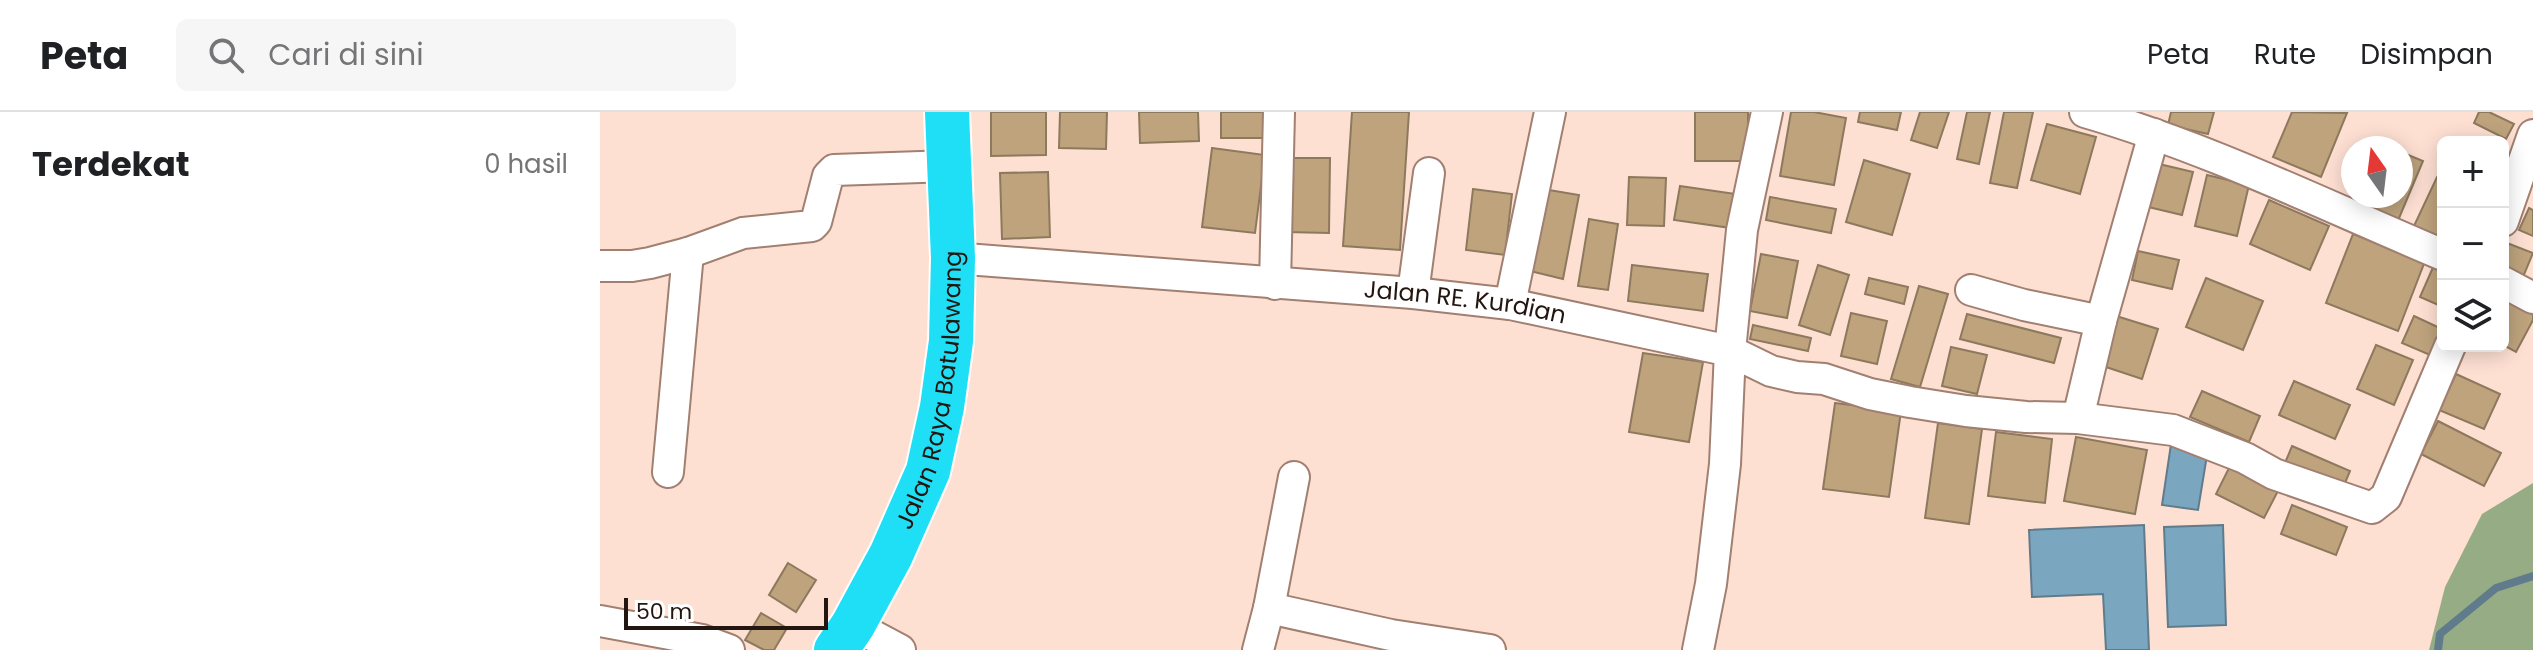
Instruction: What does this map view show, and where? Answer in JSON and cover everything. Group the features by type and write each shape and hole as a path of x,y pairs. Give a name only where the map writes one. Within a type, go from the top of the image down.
{"highway":[{"name":"Jalan Raya Batulawang","path":"844,638 891,555 928,471 942,407 951,341 953,258 947,112"}],"street":[{"path":"1275,284 1279,112"},
{"path":"1510,304 1550,112"},
{"path":"1698,650 1711,584 1725,464 1730,351 1742,230 1767,112"},
{"path":"2085,112 2256,172 2437,252"},
{"path":"2078,418 2101,321 2154,134"},
{"path":"2508,208 2533,135"},
{"path":"600,266 641,265 688,253 743,233 812,226 816,222 828,176 834,170 950,166"},
{"path":"1413,293 1429,173"},
{"path":"668,472 688,253"},
{"name":"Jalan RE. Kurdian","path":"953,258 1413,293 1510,304 1730,351 1771,371 1824,379 1870,394 1910,402 2026,417 2078,418 2173,430 2245,458 2274,474 2372,508 2386,497 2447,352"},
{"path":"2509,285 2533,298"},
{"path":"1971,290 2039,309 2101,321"},
{"path":"1258,650 1294,477"},
{"path":"1269,608 1391,635 1490,650"},
{"path":"600,621 702,640 729,650"},
{"path":"844,638 900,650"}],"green space":[{"path":"2533,483 2533,650 2429,650 2445,587 2482,514"}],"water":[{"path":"2171,444 2208,449 2198,510 2162,505"},
{"path":"2144,525 2149,650 2106,650 2103,594 2032,597 2029,530"},
{"path":"2223,525 2226,625 2168,627 2164,527"}],"building":[{"path":"991,112 1046,112 1046,155 991,156"},
{"path":"1060,112 1107,112 1106,149 1059,148"},
{"path":"1139,112 1198,112 1199,141 1140,143"},
{"path":"1221,112 1273,112 1272,138 1221,138"},
{"path":"1352,112 1409,112 1400,250 1343,246"},
{"path":"1695,112 1748,112 1748,161 1695,161"},
{"path":"1791,112 1814,112 1846,118 1834,185 1780,176"},
{"path":"1860,112 1901,112 1897,130 1858,122"},
{"path":"1920,112 1949,112 1937,148 1911,140"},
{"path":"1967,112 1990,112 1979,164 1957,159"},
{"path":"2004,112 2033,112 2017,188 1990,183"},
{"path":"2171,112 2214,112 2208,134 2168,125"},
{"path":"2292,112 2347,113 2321,177 2273,157"},
{"path":"2479,112 2489,112 2514,124 2508,136 2500,136 2474,123"},
{"path":"2047,124 2096,137 2080,194 2031,180"},
{"path":"1212,148 1265,155 1255,233 1202,227"},
{"path":"2413,157 2423,161 2413,185"},
{"path":"1286,158 1330,158 1329,233 1285,232"},
{"path":"1864,160 1910,174 1892,235 1846,222"},
{"path":"2155,163 2193,172 2182,215 2144,206"},
{"path":"1048,172 1050,237 1002,239 1000,173"},
{"path":"2207,175 2249,185 2237,236 2195,226"},
{"path":"1629,177 1666,178 1664,226 1627,225"},
{"path":"2437,177 2437,239 2413,228"},
{"path":"1680,186 1736,194 1731,228 1674,220"},
{"path":"1473,189 1512,194 1505,255 1466,250"},
{"path":"1543,189 1579,195 1563,279 1530,271"},
{"path":"1770,197 1836,209 1831,233 1766,220"},
{"path":"2269,200 2329,226 2310,270 2250,244"},
{"path":"2359,208 2403,208 2397,223"},
{"path":"2529,208 2533,210 2533,236 2519,230"},
{"path":"1589,219 1618,224 1608,290 1578,286"},
{"path":"2353,234 2425,261 2398,331 2326,303"},
{"path":"2509,244 2533,253 2523,277 2509,271"},
{"path":"2138,251 2179,260 2172,289 2132,280"},
{"path":"1761,254 1798,261 1787,318 1750,311"},
{"path":"1632,265 1708,274 1703,311 1628,301"},
{"path":"1818,265 1849,275 1830,335 1799,325"},
{"path":"2434,265 2437,266 2437,304 2420,297"},
{"path":"1869,278 1908,287 1904,304 1865,294"},
{"path":"2206,278 2263,301 2243,350 2186,327"},
{"path":"1919,286 1948,294 1920,387 1891,379"},
{"path":"2509,301 2533,314 2533,320 2516,352 2509,348"},
{"path":"1851,313 1887,321 1877,364 1841,356"},
{"path":"1967,314 2061,338 2054,363 1960,339"},
{"path":"2113,315 2158,329 2142,379 2097,364"},
{"path":"2414,316 2437,327 2437,340 2430,355 2402,343"},
{"path":"1753,325 1811,338 1808,351 1750,339"},
{"path":"2376,345 2413,360 2394,405 2357,389"},
{"path":"1951,347 1987,355 1977,394 1942,386"},
{"path":"1643,353 1703,362 1689,442 1629,432"},
{"path":"2456,374 2500,394 2484,429 2439,410"},
{"path":"2294,381 2350,405 2335,439 2279,415"},
{"path":"2202,391 2260,416 2249,442 2190,417"},
{"path":"1835,403 1901,411 1889,497 1823,489"},
{"path":"2438,421 2501,453 2484,486 2421,454"},
{"path":"1938,423 1982,429 1969,524 1925,518"},
{"path":"1996,432 2052,439 2045,503 1988,496"},
{"path":"2076,437 2147,450 2135,514 2064,501"},
{"path":"2292,446 2350,471 2343,488 2285,463"},
{"path":"2232,462 2281,485 2264,518 2216,494"},
{"path":"2292,505 2347,527 2336,555 2281,534"},
{"path":"788,563 816,580 796,612 769,595"},
{"path":"761,613 787,628 774,650 764,650 745,640"}],"waterway":[{"path":"2438,650 2440,634 2496,588 2533,576"}]}
